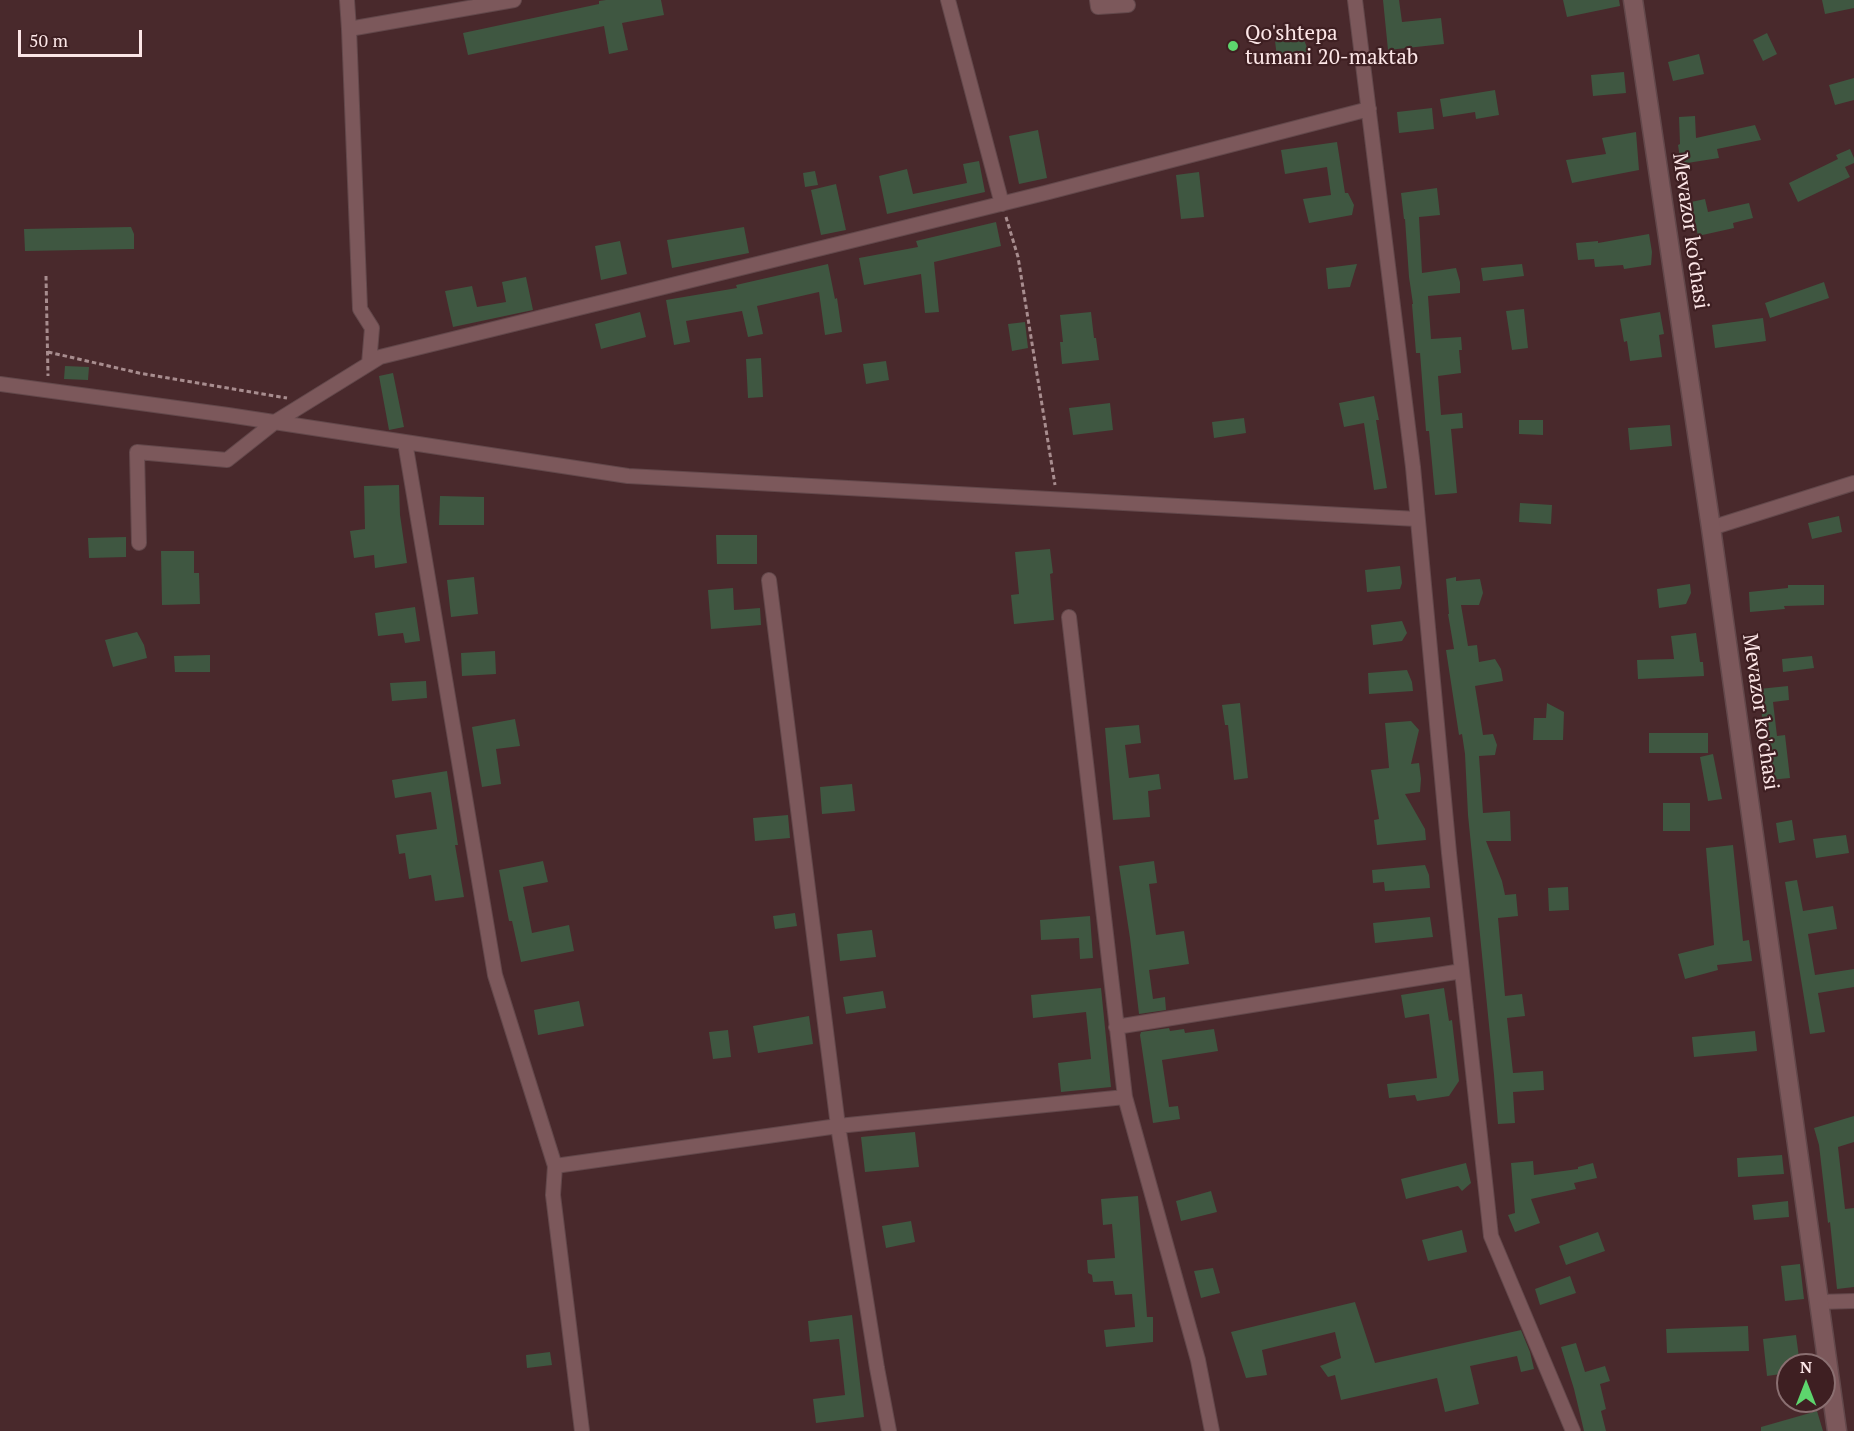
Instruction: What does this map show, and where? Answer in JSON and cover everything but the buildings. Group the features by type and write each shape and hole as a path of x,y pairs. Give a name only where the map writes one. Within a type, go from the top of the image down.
{"street":[{"path":"347,0 360,309 372,328 369,364"},
{"path":"349,29 514,0"},
{"path":"948,0 1002,204"},
{"path":"1097,0 1098,7 1128,5"},
{"path":"1355,0 1413,467 1462,971 1491,1236 1573,1431"},
{"name":"Mevazor ko'chasi","path":"1633,0 1712,528 1837,1431"},
{"path":"139,543 136,452 227,460 275,422 380,357 1002,204 1369,109"},
{"path":"0,384 275,422 628,476 1417,519"},
{"path":"405,442 495,975 555,1166 553,1195 582,1431"},
{"path":"1712,528 1854,483"},
{"path":"769,580 838,1126 889,1431"},
{"path":"1069,617 1125,1098 1198,1360 1212,1431"},
{"path":"1116,1027 1462,971"},
{"path":"555,1166 838,1126 1125,1098"},
{"path":"1819,1302 1854,1301"}],"path":[{"path":"1002,204 1018,257 1057,499"},
{"path":"46,276 48,390"},
{"path":"48,352 139,372 309,402"}],"place":[{"name":"Qo'shtepa tumani 20-maktab","path":"1233,46"}]}
